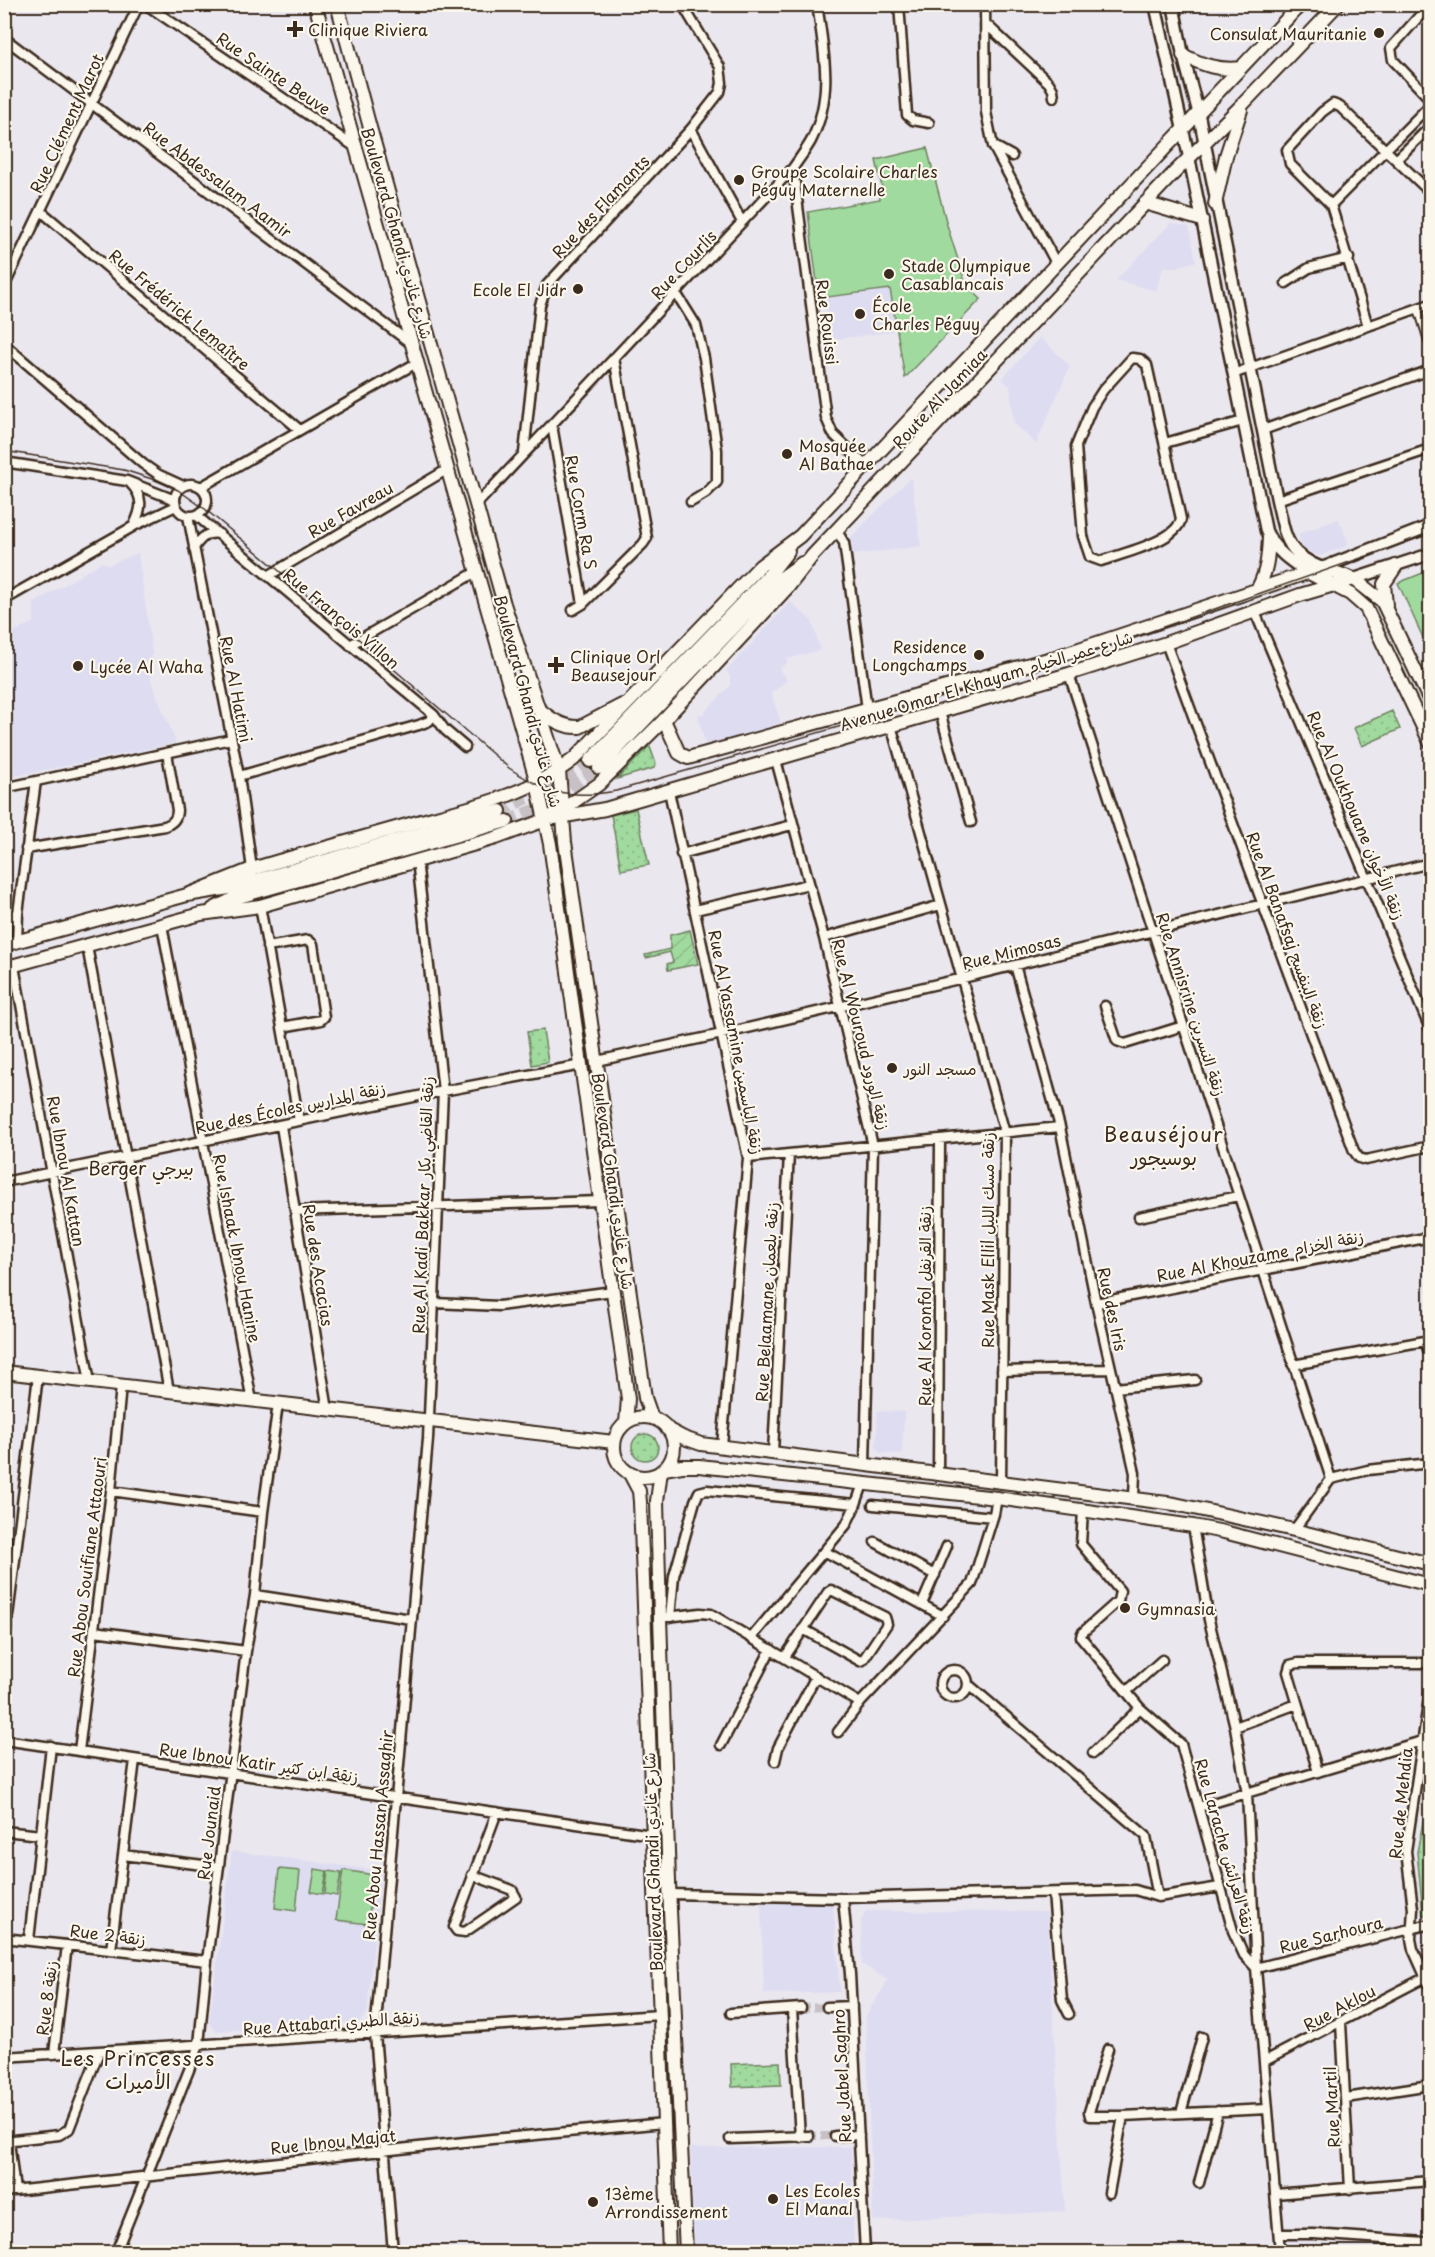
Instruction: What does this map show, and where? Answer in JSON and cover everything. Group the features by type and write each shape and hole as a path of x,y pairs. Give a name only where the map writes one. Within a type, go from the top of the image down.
{"main road":[{"name":"Boulevard Ghandi شارع غاندي","path":"315,4 537,783 545,820 582,1065 628,1399 626,1423"},
{"name":"Boulevard Ghandi شارع غاندي","path":"338,4 366,115 518,651 559,771 563,814 645,1398 652,1418"},
{"name":"Route Al Jamiaa","path":"187,895 252,869 495,801 559,771 594,741 760,566 800,536 1301,4"},
{"name":"Route Al Jamiaa","path":"563,814 598,784 664,720 788,588 813,555 1145,203 1338,4"},
{"path":"1183,55 1213,68 1224,70 1241,68"},
{"path":"1215,204 1228,149 1242,105"},
{"path":"1145,203 1202,220"},
{"path":"800,536 770,574 595,764 780,579 813,555"},
{"path":"1258,588 1268,562 1269,538"},
{"path":"1386,606 1384,584 1396,566"},
{"path":"1322,567 1354,579 1386,606 1431,701"},
{"name":"Avenue Omar El Khayam شارع عمر الخيام","path":"664,720 678,753 688,758 1052,658 1322,567"},
{"path":"1307,572 1361,602 1370,615 1431,742"},
{"name":"Avenue Omar El Khayam شارع عمر الخيام","path":"563,814 605,809 1069,674 1354,579"},
{"path":"538,708 556,722 573,728 580,727 636,697"},
{"path":"9,967 201,914 260,906 496,838 563,814"},
{"path":"11,943 187,895 229,888 503,816 235,898 201,914"},
{"path":"4,1372 614,1442"},
{"path":"1431,1564 1197,1508 1134,1497 938,1474 692,1441 667,1429 652,1418 638,1418 626,1423 614,1442 618,1461 630,1474 644,1477 662,1470 692,1465 997,1498 1224,1532 1431,1585"},
{"path":"662,1470 670,1461 673,1450 673,1441 667,1429"},
{"name":"Boulevard Ghandi شارع غاندي","path":"662,1470 657,1501 665,1617 670,1894 686,2253"},
{"name":"Boulevard Ghandi شارع غاندي","path":"630,1474 636,1482 640,1502 669,2253"}],"street":[{"name":"Rue Clément Marot","path":"4,287 139,4"},
{"name":"Rue Sainte Beuve","path":"145,4 356,147"},
{"name":"Rue des Flamants","path":"524,453 542,296 548,285 691,129 716,99 722,83 716,59 682,4"},
{"name":"Rue Courlis","path":"476,505 793,168 814,134 825,92 826,74 817,4"},
{"path":"899,4 907,115 909,118 929,123"},
{"path":"985,4 986,112 993,146 1056,263"},
{"path":"1155,4 1184,130 1261,512 1269,538 1284,556 1307,572"},
{"path":"1173,4 1204,143 1277,500 1290,546 1301,557 1322,567"},
{"path":"1430,4 1391,48 1393,60 1431,99"},
{"path":"986,24 1048,83 1053,90 1054,97"},
{"name":"Rue Abdessalam Aamir","path":"4,38 413,345"},
{"path":"1368,326 1331,205 1290,165 1287,150 1322,112 1334,104 1340,106 1431,192"},
{"path":"1331,205 1431,105"},
{"path":"1397,159 1431,127"},
{"path":"691,129 742,222"},
{"path":"993,146 1012,156"},
{"name":"Rue Rouissi","path":"793,168 826,418 833,434 865,465"},
{"name":"Rue Frédérick Lemaître","path":"41,211 300,430"},
{"path":"1286,283 1309,268 1348,258"},
{"path":"676,293 689,312 698,332 717,450 717,482 706,494 692,502"},
{"path":"1233,374 1431,304"},
{"path":"1418,309 1431,347"},
{"path":"4,344 143,464 159,475 183,486"},
{"path":"573,610 583,604 647,538 614,358"},
{"path":"1132,358 1140,358 1148,365 1165,443 1180,511 1181,519 1177,531 1163,539 1101,561 1090,557 1083,536 1076,446 1092,407 1103,390 1132,358"},
{"path":"201,487 418,362"},
{"path":"1263,430 1431,370"},
{"path":"1165,443 1243,421"},
{"name":"Rue Corm Ra S","path":"552,425 583,604"},
{"path":"1277,500 1431,449"},
{"path":"4,462 127,481 175,503 180,513 192,516 207,506 206,493 201,487 192,484 183,486 178,490 175,503 4,600"},
{"name":"Rue Favreau","path":"268,576 448,469"},
{"path":"127,481 136,489 142,506 134,526"},
{"name":"Rue François Villon","path":"192,516 219,534 434,715 445,730 465,747"},
{"name":"Rue Al Hatimi","path":"192,516 194,548 239,776 252,869"},
{"name":"Avenue Omar El Khayam شارع عمر الخيام","path":"1322,567 1431,526"},
{"path":"835,532 844,543 867,709"},
{"path":"194,548 206,535 219,534"},
{"name":"Avenue Omar El Khayam شارع عمر الخيام","path":"1354,579 1431,554"},
{"path":"351,645 476,572"},
{"name":"Rue Al Oukhouane زنقة الأخوان","path":"1255,612 1431,1029"},
{"name":"Rue Al Banafsaj زنقة البنفسج","path":"1166,643 1356,1155 1362,1160 1370,1160 1431,1146"},
{"name":"Rue Annisrine زنقة النسرين","path":"1069,674 1330,1479"},
{"path":"940,712 971,822"},
{"path":"239,776 419,725 429,721 434,715"},
{"name":"Rue Mask Ellil زنقة مسك الليل","path":"891,726 1005,1133 1001,1481"},
{"path":"4,788 231,739"},
{"path":"26,849 172,824 177,810 167,753"},
{"name":"Rue Al Wouroud زنقة الورود","path":"776,760 824,938 873,1146 866,1464"},
{"path":"11,943 18,913 36,781"},
{"name":"Rue Al Yassamine زنقة الياسمين","path":"669,791 748,1158 722,1446"},
{"path":"681,854 792,825"},
{"name":"Rue Al Kadi Bakkar زنقة القاضي بكار","path":"417,860 443,1091 429,1421"},
{"name":"Rue Mimosas","path":"597,1061 963,978 1431,863"},
{"path":"695,910 809,884"},
{"path":"824,938 941,905"},
{"path":"260,906 299,1121"},
{"path":"4,917 18,913"},
{"name":"Rue Ishaak Ibnou Hanine","path":"162,925 252,1401"},
{"path":"267,947 308,940 313,944 324,1017 321,1020 282,1026"},
{"path":"87,946 170,1391"},
{"name":"Rue des Iris","path":"1015,965 1060,1127 1110,1369 1135,1473 1134,1497"},
{"name":"Rue Ibnou Al Kattan","path":"9,967 51,1172 90,1382"},
{"path":"1105,1006 1117,1041 1121,1043 1125,1044 1183,1026"},
{"name":"Rue des Écoles زنقة المدارس","path":"4,1182 443,1091 582,1065"},
{"name":"Rue des Acacias","path":"281,1126 328,1410"},
{"path":"748,1158 1060,1127"},
{"name":"Rue Al Koronfol زنقة القرنفل","path":"938,1474 940,1139"},
{"name":"Rue Belaamane زنقة بلعمان","path":"772,1452 789,1154"},
{"path":"1139,1217 1238,1196"},
{"path":"295,1211 600,1201"},
{"name":"Rue Al Khouzame زنقة الخزام","path":"1096,1303 1431,1237"},
{"path":"435,1303 499,1306 613,1291"},
{"path":"1293,1365 1428,1340 1431,1355"},
{"path":"1002,1371 1110,1369"},
{"path":"4,1648 38,1376"},
{"path":"1115,1388 1195,1380"},
{"name":"Rue Abou Souifiane Attaouri","path":"79,1750 122,1386"},
{"name":"Rue Jounaid","path":"116,2253 199,2045 207,1961 278,1404"},
{"name":"Rue Abou Hassan Assaghir","path":"393,2253 375,2034 429,1421"},
{"path":"1294,1530 1330,1479 1368,1470 1431,1463"},
{"path":"752,1637 846,1525 863,1484"},
{"path":"856,1504 707,1490 699,1492 674,1576 665,1617 705,1612 711,1614 860,1703"},
{"path":"111,1491 263,1512"},
{"path":"838,1732 860,1703 972,1584 997,1498"},
{"path":"873,1505 993,1517"},
{"name":"Rue Larache زنقة العرائش","path":"1083,1511 1081,1544 1119,1591 1120,1596 1082,1633 1082,1637 1140,1708 1181,1744 1238,1945 1256,1968"},
{"path":"1193,1526 1209,1620 1235,1727 1247,1794 1256,1968 1280,2253"},
{"path":"875,1542 934,1575"},
{"path":"922,1604 947,1546"},
{"path":"824,1551 943,1616"},
{"path":"785,1657 804,1629 831,1590 887,1620 887,1624 863,1660 860,1661 804,1629"},
{"path":"255,1595 411,1619"},
{"path":"94,1631 246,1651"},
{"path":"721,1745 771,1648"},
{"path":"1126,1692 1162,1660"},
{"path":"1318,1772 1288,1672 1290,1665 1293,1663 1431,1663"},
{"path":"776,1761 778,1748 816,1676"},
{"path":"968,1684 1146,1836 1158,1897"},
{"name":"Rue de Mehdia","path":"1430,1692 1406,1851 1413,1910 1413,1949 1431,1988"},
{"path":"1235,1727 1297,1704"},
{"path":"1094,1753 1140,1708"},
{"name":"Rue Ibnou Katir زنقة ابن كثير","path":"4,1740 652,1835"},
{"path":"1199,1807 1422,1741"},
{"path":"28,1940 51,1746"},
{"path":"111,1950 135,1760"},
{"path":"472,1875 512,1890 516,1897 465,1932 461,1932 454,1928 472,1875 497,1812"},
{"path":"4,1831 41,1835"},
{"path":"123,1855 219,1867"},
{"path":"670,1894 843,1898 1135,1890 1158,1897 1220,1887"},
{"path":"1053,1893 1062,2000 1069,2014"},
{"name":"Rue Jabel Saghro","path":"843,1898 852,2006 865,2253"},
{"name":"Rue Sarhoura","path":"1256,1968 1431,1924"},
{"name":"Rue 2 زنقة","path":"4,1938 207,1961"},
{"name":"Rue 8 زنقة","path":"54,2054 67,1945"},
{"name":"Rue Aklou","path":"1265,2061 1426,1977"},
{"path":"827,2007 852,2006"},
{"path":"730,2139 804,2137 796,2009 731,2013"},
{"name":"Rue Attabari زنقة الطبري","path":"4,2057 660,2015"},
{"name":"Rue Martil","path":"1341,2023 1350,2189"},
{"path":"1180,2113 1202,2037"},
{"path":"1108,2049 1089,2112 1090,2116 1268,2109"},
{"path":"15,2191 7,2141 59,2135 69,2129 99,2052"},
{"path":"1346,2098 1431,2085"},
{"path":"1199,2183 1218,2110"},
{"path":"1109,2193 1123,2116"},
{"name":"Rue Ibnou Majat","path":"4,2192 664,2122"},
{"path":"835,2136 859,2135"},
{"path":"1275,2194 1431,2181"},
{"path":"1279,2234 1314,2234 1425,2242"}],"shaded area":[{"path":"1171,223 1189,227 1196,261 1177,267 1163,267 1156,291 1116,280"},
{"name":"École Charles Péguy","path":"890,289 896,331 830,340 824,298"},
{"path":"1040,337 1070,366 1036,444 1014,423 1010,386 1002,379"},
{"path":"911,477 921,546 853,555 851,537"},
{"path":"1339,519 1349,545 1319,556 1303,548 1298,534"},
{"name":"Lycée Al Waha","path":"138,553 152,651 151,681 176,743 5,778 5,636 34,622 34,603 102,562 109,565"},
{"path":"790,602 812,621 820,650 787,659 787,663 779,669 787,680 771,693 781,723 706,747 698,715 704,713 730,686 730,676 726,671"},
{"path":"878,1411 904,1412 902,1454 880,1453 876,1446"},
{"path":"232,1851 381,1871 367,2013 360,2022 217,2031 209,2023"},
{"path":"761,1902 833,1904 840,1992 764,1994"},
{"path":"866,1911 1047,1912 1065,2211 873,2221 866,2016 888,1980 862,1964 861,1920"},
{"name":"Les Ecoles El Manal","path":"851,2147 854,2250 694,2252 691,2148"}],"green space":[{"name":"Stade Olympique Casablancais","path":"927,148 947,225 966,285 981,299 905,378 890,289 819,298 808,212 880,199 879,193 883,192 876,160"},
{"path":"1430,570 1430,653 1398,583"},
{"path":"1392,711 1400,729 1362,746 1354,728"},
{"path":"650,747 656,764 654,768 617,779"},
{"path":"636,809 649,865 621,870 611,815"},
{"path":"690,930 698,964 668,970 667,964 673,962 670,952 646,958 645,955 670,949 670,935"},
{"path":"543,1030 548,1062 532,1065 527,1032"},
{"path":"645,1434 654,1438 658,1447 654,1456 645,1460 636,1456 632,1447 636,1438"},
{"path":"1424,1817 1430,1817 1430,1914 1423,1915 1417,1852"},
{"path":"279,1869 300,1871 296,1911 275,1908"},
{"path":"315,1869 327,1871 323,1894 311,1892"},
{"path":"343,1870 374,1875 368,1924 336,1920"},
{"path":"328,1871 341,1873 337,1896 325,1894"},
{"path":"780,2062 781,2085 732,2087 731,2064"}],"tunnel":[{"path":"500,811 556,785 590,761"},
{"path":"507,821 550,804 599,768"},
{"path":"801,2008 827,2007"},
{"path":"809,2136 835,2136"}],"tram line":[{"path":"4,451 124,470 178,490 205,509 277,569 509,768 548,789 573,794 616,791 1057,664 1430,534"}],"place":[{"name":"Clinique Riviera","path":"295,29"},
{"name":"Consulat Mauritanie","path":"1379,33"},
{"name":"Groupe Scolaire Charles Péguy Maternelle","path":"739,180"},
{"name":"Stade Olympique Casablancais","path":"889,274"},
{"name":"Ecole El Jidr","path":"578,289"},
{"name":"École Charles Péguy","path":"860,314"},
{"name":"Mosquée Al Bathae","path":"787,454"},
{"name":"Residence Longchamps","path":"979,655"},
{"name":"Clinique Orl Beausejour","path":"556,665"},
{"name":"Lycée Al Waha","path":"78,666"},
{"name":"مسجد النور","path":"892,1068"},
{"name":"Gymnasia","path":"1125,1608"},
{"name":"Les Ecoles El Manal","path":"773,2199"},
{"name":"13ème Arrondissement","path":"593,2202"}],"district":[{"name":"Beauséjour بوسيجور","path":"1164,1146"},
{"name":"Berger بيرجي","path":"141,1167"},
{"name":"Les Princesses الأميرات","path":"138,2070"}]}
